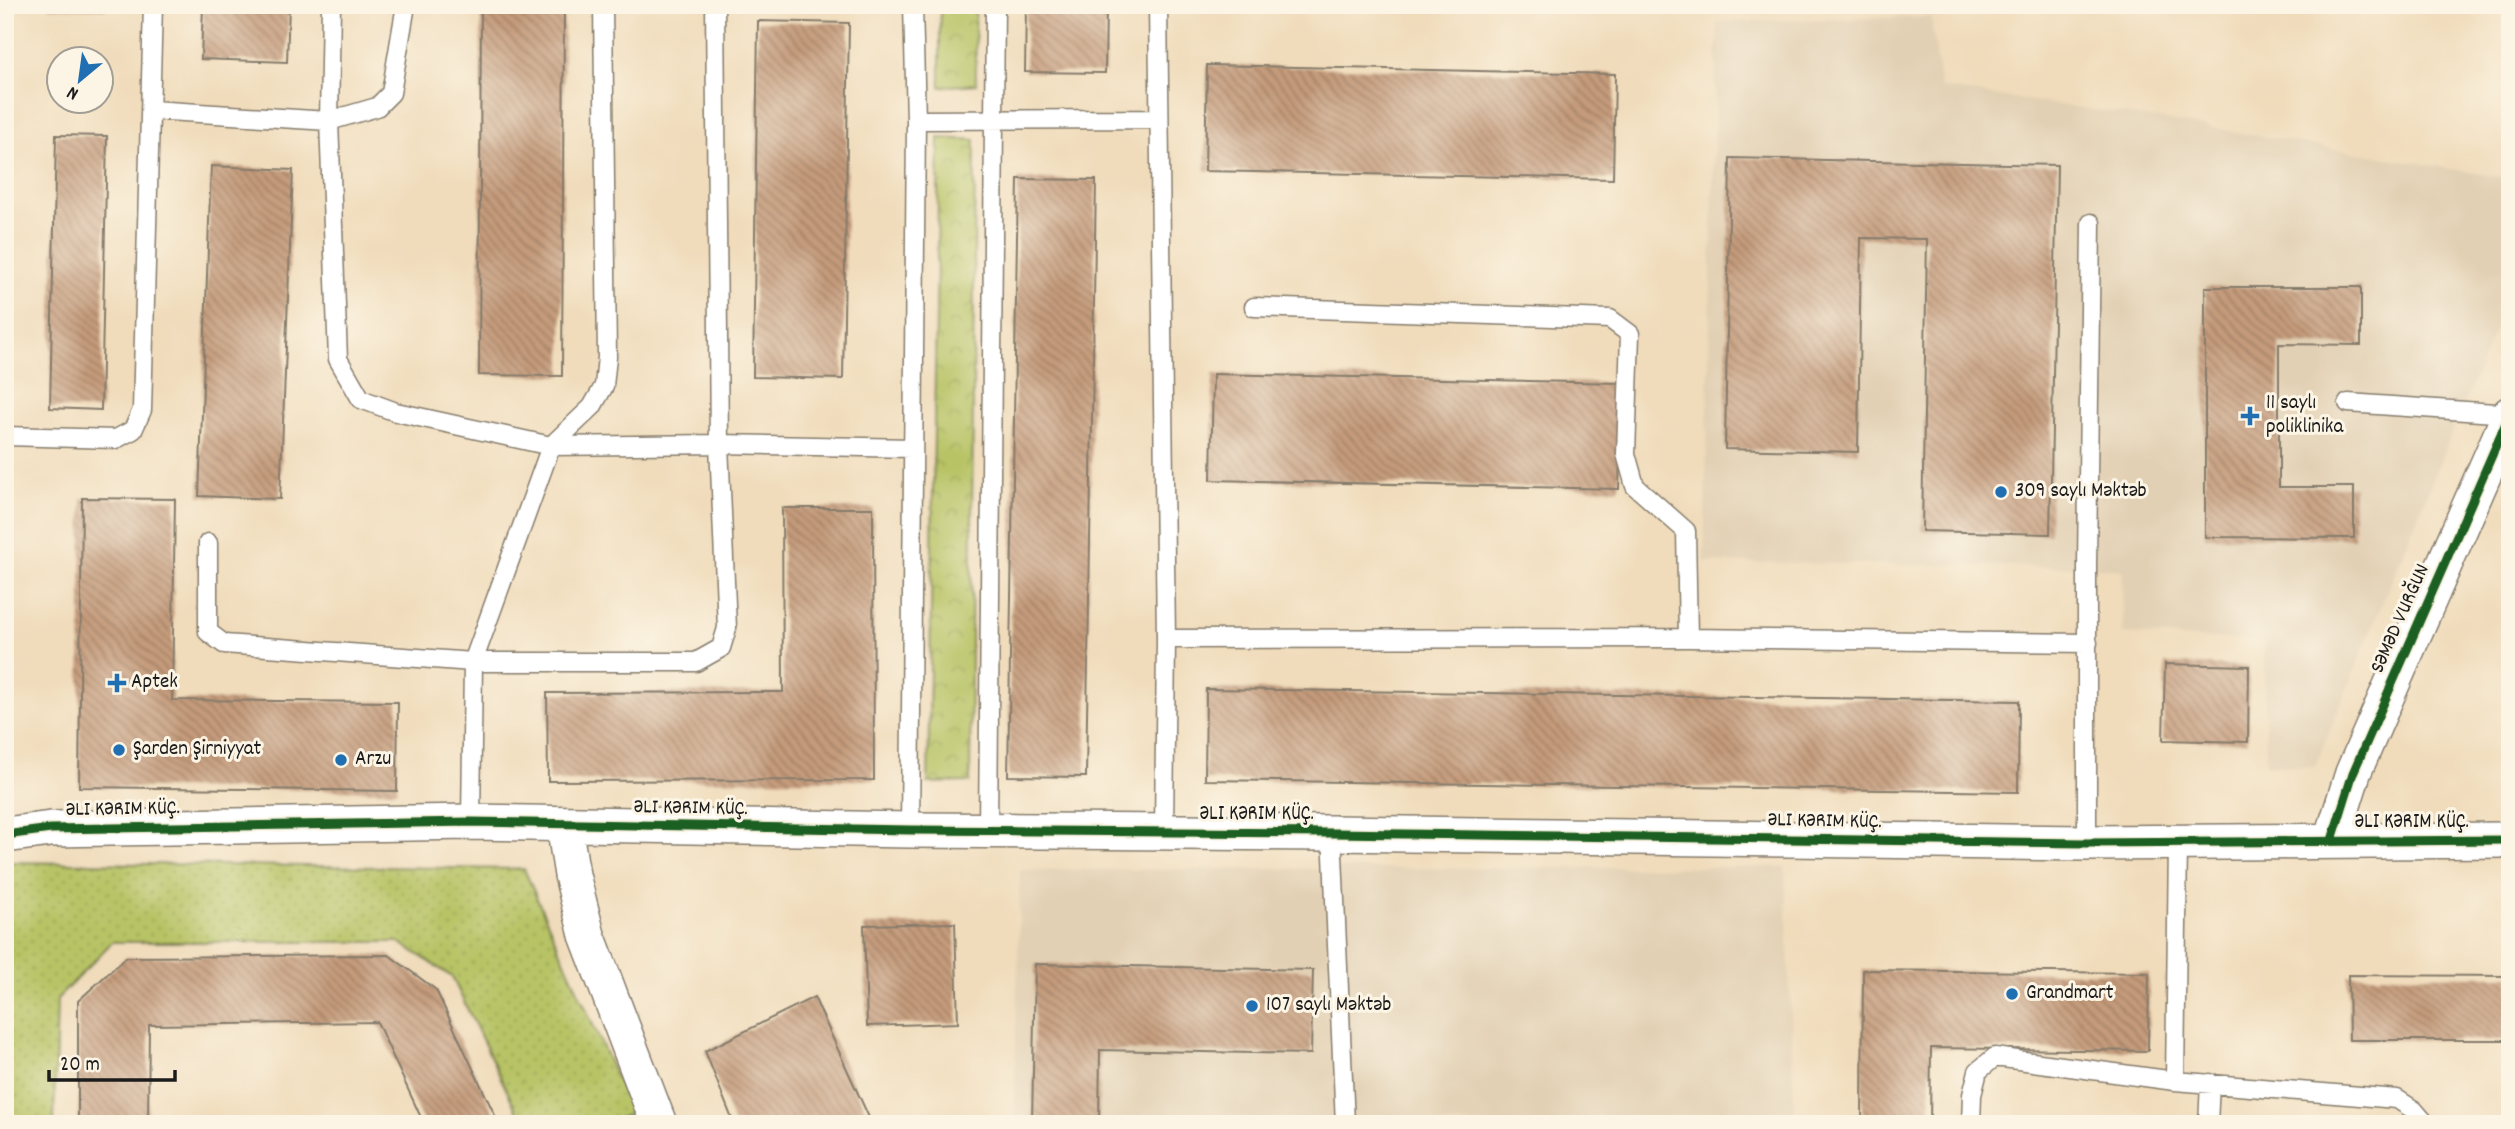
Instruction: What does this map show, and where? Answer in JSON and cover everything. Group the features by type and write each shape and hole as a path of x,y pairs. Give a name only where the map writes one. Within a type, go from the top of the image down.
{"street":[{"name":"SƏMƏD VURĞUN","path":"2332,841 2353,773 2510,414"},
{"name":"ƏLI KƏRIM KÜÇ.","path":"5,835 51,829 471,822 2087,844 2510,840"},
{"path":"564,825 572,875 587,935 659,1124"}],"lane":[{"path":"5,436 116,439 133,430 142,410 153,5"},
{"path":"331,5 329,121 338,359 362,399 396,412 551,446 719,444 912,448"},
{"path":"151,110 329,121 377,107 391,93 407,5"},
{"path":"471,822 473,662 551,446 592,407 604,386 607,343 603,5"},
{"path":"208,543 208,632 224,644 473,662 696,662 721,648 727,628 719,444 715,5"},
{"path":"910,830 916,120 913,5"},
{"path":"989,831 995,5"},
{"path":"1158,5 1166,639 1164,832"},
{"path":"916,120 1158,119"},
{"path":"2087,844 2091,223"},
{"path":"1254,307 1609,319 1630,334 1626,454 1635,486 1686,531 1689,638"},
{"path":"2348,403 2510,414"},
{"path":"1166,639 1689,638 2088,643"},
{"path":"1332,833 1345,1124"},
{"path":"2175,1081 2178,843"},
{"path":"1972,1124 1972,1095 1978,1071 1995,1057 2175,1081 2397,1099 2414,1110 2426,1124"},
{"path":"2208,1124 2210,1083"}],"shaded area":[{"path":"1931,17 1941,88 2172,121 2510,179 2510,292 2315,767 2266,765 2264,641 2123,634 2122,570 2087,567 1704,562 1717,22"},
{"path":"1785,867 1795,1124 1014,1124 1020,870"}],"green space":[{"path":"940,5 975,5 976,84 940,87"},
{"path":"939,138 975,140 970,782 928,783"},
{"path":"5,862 524,869 632,1113 604,1124 523,1124 452,977 399,942 112,942 57,999 54,1124 5,1124"}],"building":[{"path":"50,5 106,5 106,9 49,8"},
{"path":"203,5 289,5 287,62 201,59"},
{"path":"481,5 564,5 562,376 479,375"},
{"path":"1026,5 1106,5 1105,73 1025,72"},
{"path":"758,21 849,23 843,379 753,377"},
{"path":"1207,65 1615,74 1613,179 1205,171"},
{"path":"56,135 107,136 101,410 50,408"},
{"path":"1730,158 2057,165 2050,534 1922,531 1927,239 1861,238 1858,452 1725,449"},
{"path":"211,166 293,170 280,499 199,496"},
{"path":"1018,179 1096,180 1086,777 1008,776"},
{"path":"2205,287 2361,287 2361,345 2279,344 2279,487 2354,487 2354,538 2205,537"},
{"path":"1213,374 1622,383 1619,489 1211,480"},
{"path":"82,498 175,499 172,700 398,702 397,791 79,787"},
{"path":"782,508 873,508 874,780 548,781 547,693 783,692"},
{"path":"2165,664 2249,666 2248,742 2163,740"},
{"path":"1206,689 2019,701 2018,792 1205,780"},
{"path":"955,923 958,1023 867,1026 864,925"},
{"path":"389,955 436,990 499,1124 424,1124 377,1022 149,1025 148,1124 78,1124 78,1001 126,957"},
{"path":"1035,964 1313,970 1311,1054 1100,1050 1099,1124 1032,1124"},
{"path":"1863,970 2149,973 2148,1051 1931,1048 1930,1124 1862,1124"},
{"path":"2348,975 2510,976 2510,1040 2349,1040"},
{"path":"814,997 872,1124 734,1124 705,1051"}],"cycle path":[{"path":"2332,840 2353,773 2510,414"},
{"path":"5,835 51,829 471,822 910,830 2087,843 2510,840"}],"place":[{"name":"11 saylı poliklinika","path":"2250,416"},
{"name":"309 saylı Məktəb","path":"2001,492"},
{"name":"Aptek","path":"117,683"},
{"name":"Şarden Şirniyyat","path":"119,750"},
{"name":"Arzu","path":"341,760"},
{"name":"Grandmart","path":"2012,994"},
{"name":"107 saylı Məktəb","path":"1252,1006"}]}
